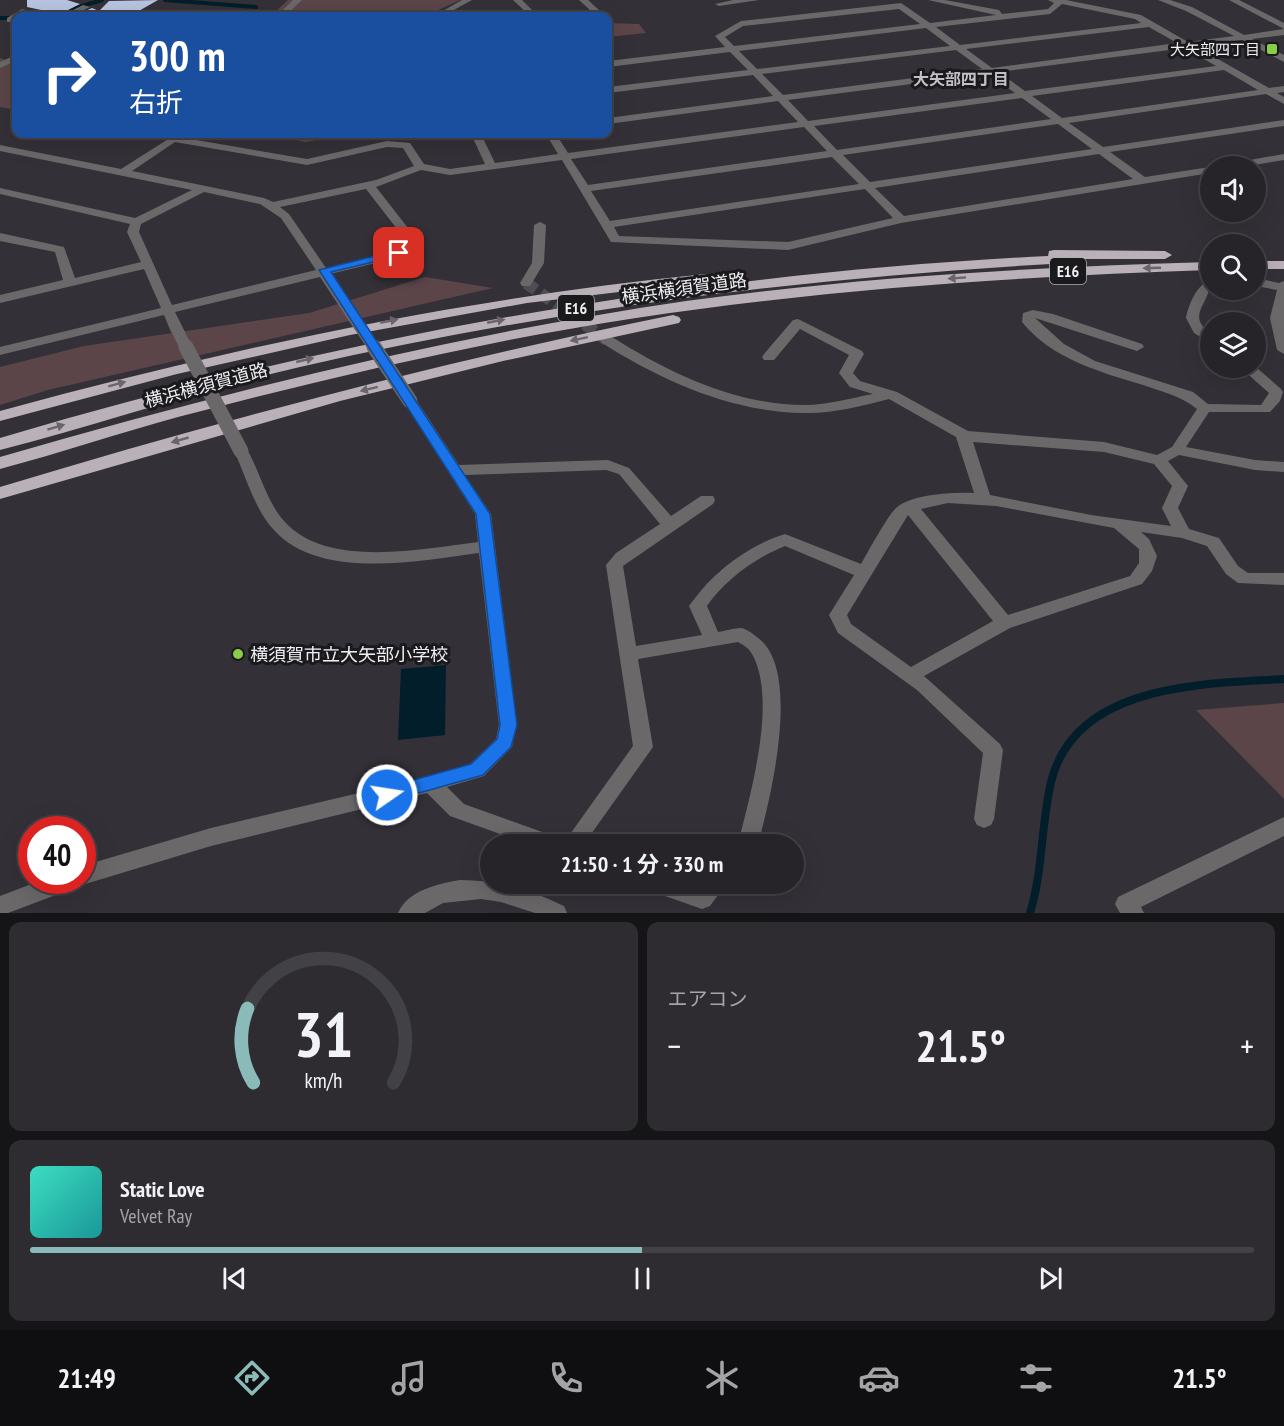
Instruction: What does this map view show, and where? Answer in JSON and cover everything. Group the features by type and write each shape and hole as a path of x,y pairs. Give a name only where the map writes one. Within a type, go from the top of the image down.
{"highway":[{"path":"0,416 124,382 298,340 486,304 566,292 779,271 987,256 1066,253 1165,255"},
{"path":"1266,257 1284,253"},
{"name":"横浜横須賀道路","path":"0,444 298,362 437,332 623,300 866,272 1028,261 1200,254"},
{"path":"1266,261 1284,265"},
{"name":"横浜横須賀道路","path":"0,463 241,395 449,347 685,306 926,280 1200,266"},
{"path":"0,493 282,411 520,352 748,306 926,280"}],"street":[{"path":"285,12 298,0"},
{"path":"446,12 468,0"},
{"path":"517,0 530,12"},
{"path":"583,0 597,12"},
{"path":"717,2 755,0"},
{"path":"932,0 1015,15"},
{"path":"612,64 1050,11 1058,0 1127,13 1187,44 1284,101"},
{"path":"1162,0 1189,9 1284,59"},
{"path":"1233,0 1284,26"},
{"path":"717,2 726,11"},
{"path":"901,220 719,36 737,21 901,6 1143,181"},
{"path":"74,12 86,7"},
{"path":"612,90 1151,24"},
{"path":"612,120 1284,32"},
{"path":"273,205 369,185 420,167 450,172 492,167 1227,67"},
{"path":"584,189 1284,89"},
{"path":"606,225 1284,123"},
{"path":"478,138 492,167"},
{"path":"553,138 615,239 788,246 901,220 1200,172"},
{"path":"124,172 173,139 307,162 387,144 406,146 420,167"},
{"path":"0,148 264,201 273,205 285,216 324,270 483,514 485,547 508,725 505,742 477,770 431,784 211,837 96,872"},
{"path":"1266,161 1284,158"},
{"path":"0,351 324,270 418,249 369,185"},
{"path":"0,191 136,222 202,189"},
{"path":"136,222 134,232 167,310 279,526 310,547 341,558 381,557 485,547"},
{"path":"526,283 538,263 540,225"},
{"path":"0,237 60,250 70,282"},
{"path":"0,299 149,264"},
{"path":"1266,283 1283,286 1276,318 1284,350"},
{"path":"1200,300 1192,313 1192,322 1200,333"},
{"path":"1137,347 1047,317 1033,314 1028,316 1029,322 1059,347 1090,364 1188,395 1205,408 1265,409 1273,401 1276,392 1260,378"},
{"path":"769,357 798,323 857,354 846,373 855,384 891,395 963,435 982,439 1104,447 1160,460 1180,486 1170,508 1183,533"},
{"path":"607,340 623,351 681,379 750,403 803,409 840,406 891,395"},
{"path":"1160,460 1176,450 1205,408"},
{"path":"963,435 984,499"},
{"path":"1176,450 1255,465 1284,467"},
{"path":"455,470 608,465 624,471 670,525"},
{"path":"984,819 993,750 910,676 844,628 838,615 902,511 948,497 984,499 1183,533 1213,542 1232,570 1244,579 1284,579"},
{"path":"580,834 643,747 614,565 622,556 707,500"},
{"path":"910,507 1004,623"},
{"path":"910,676 1004,623 1136,580 1147,570 1150,558 1146,545 1134,534 1110,522"},
{"path":"713,640 698,606 706,592 768,545 785,540 864,572"},
{"path":"627,654 741,635 759,648 769,681 772,717 764,780 750,834"},
{"path":"431,784 457,810 524,834"},
{"path":"1133,913 1126,904 1284,826"},
{"path":"409,913 432,895 456,891 506,892 542,905 556,913"},
{"path":"0,906 32,894"}],"shaded area":[{"path":"288,0 460,0 434,12 275,12"},
{"path":"612,23 639,24 646,33 612,37"},
{"path":"0,58 12,62 12,109 0,107"},
{"path":"288,138 328,138 305,142"},
{"path":"425,277 493,288 48,390 0,405 0,367 84,346 309,313"},
{"path":"1284,703 1284,799 1196,710"}],"water":[{"path":"446,665 445,735 398,740 401,669"}],"building":[{"path":"27,0 67,0 80,4 64,12 27,7"},
{"path":"158,0 137,12 84,12 92,8 99,11 109,1"}],"waterway":[{"path":"62,12 102,0"},
{"path":"165,0 256,7"},
{"path":"0,18 12,18"},
{"path":"1030,913 1037,881 1051,782 1065,749 1086,725 1114,707 1146,695 1217,683 1284,679"}],"tunnel":[{"path":"526,283 607,340"}],"place":[{"name":"大矢部四丁目","path":"1272,49"},
{"name":"横須賀市立大矢部小学校","path":"238,654"}],"district":[{"name":"大矢部四丁目","path":"961,79"}],"route":[{"path":"387,795 477,770 505,742 508,725 485,547 483,514 324,270 399,253"}]}
